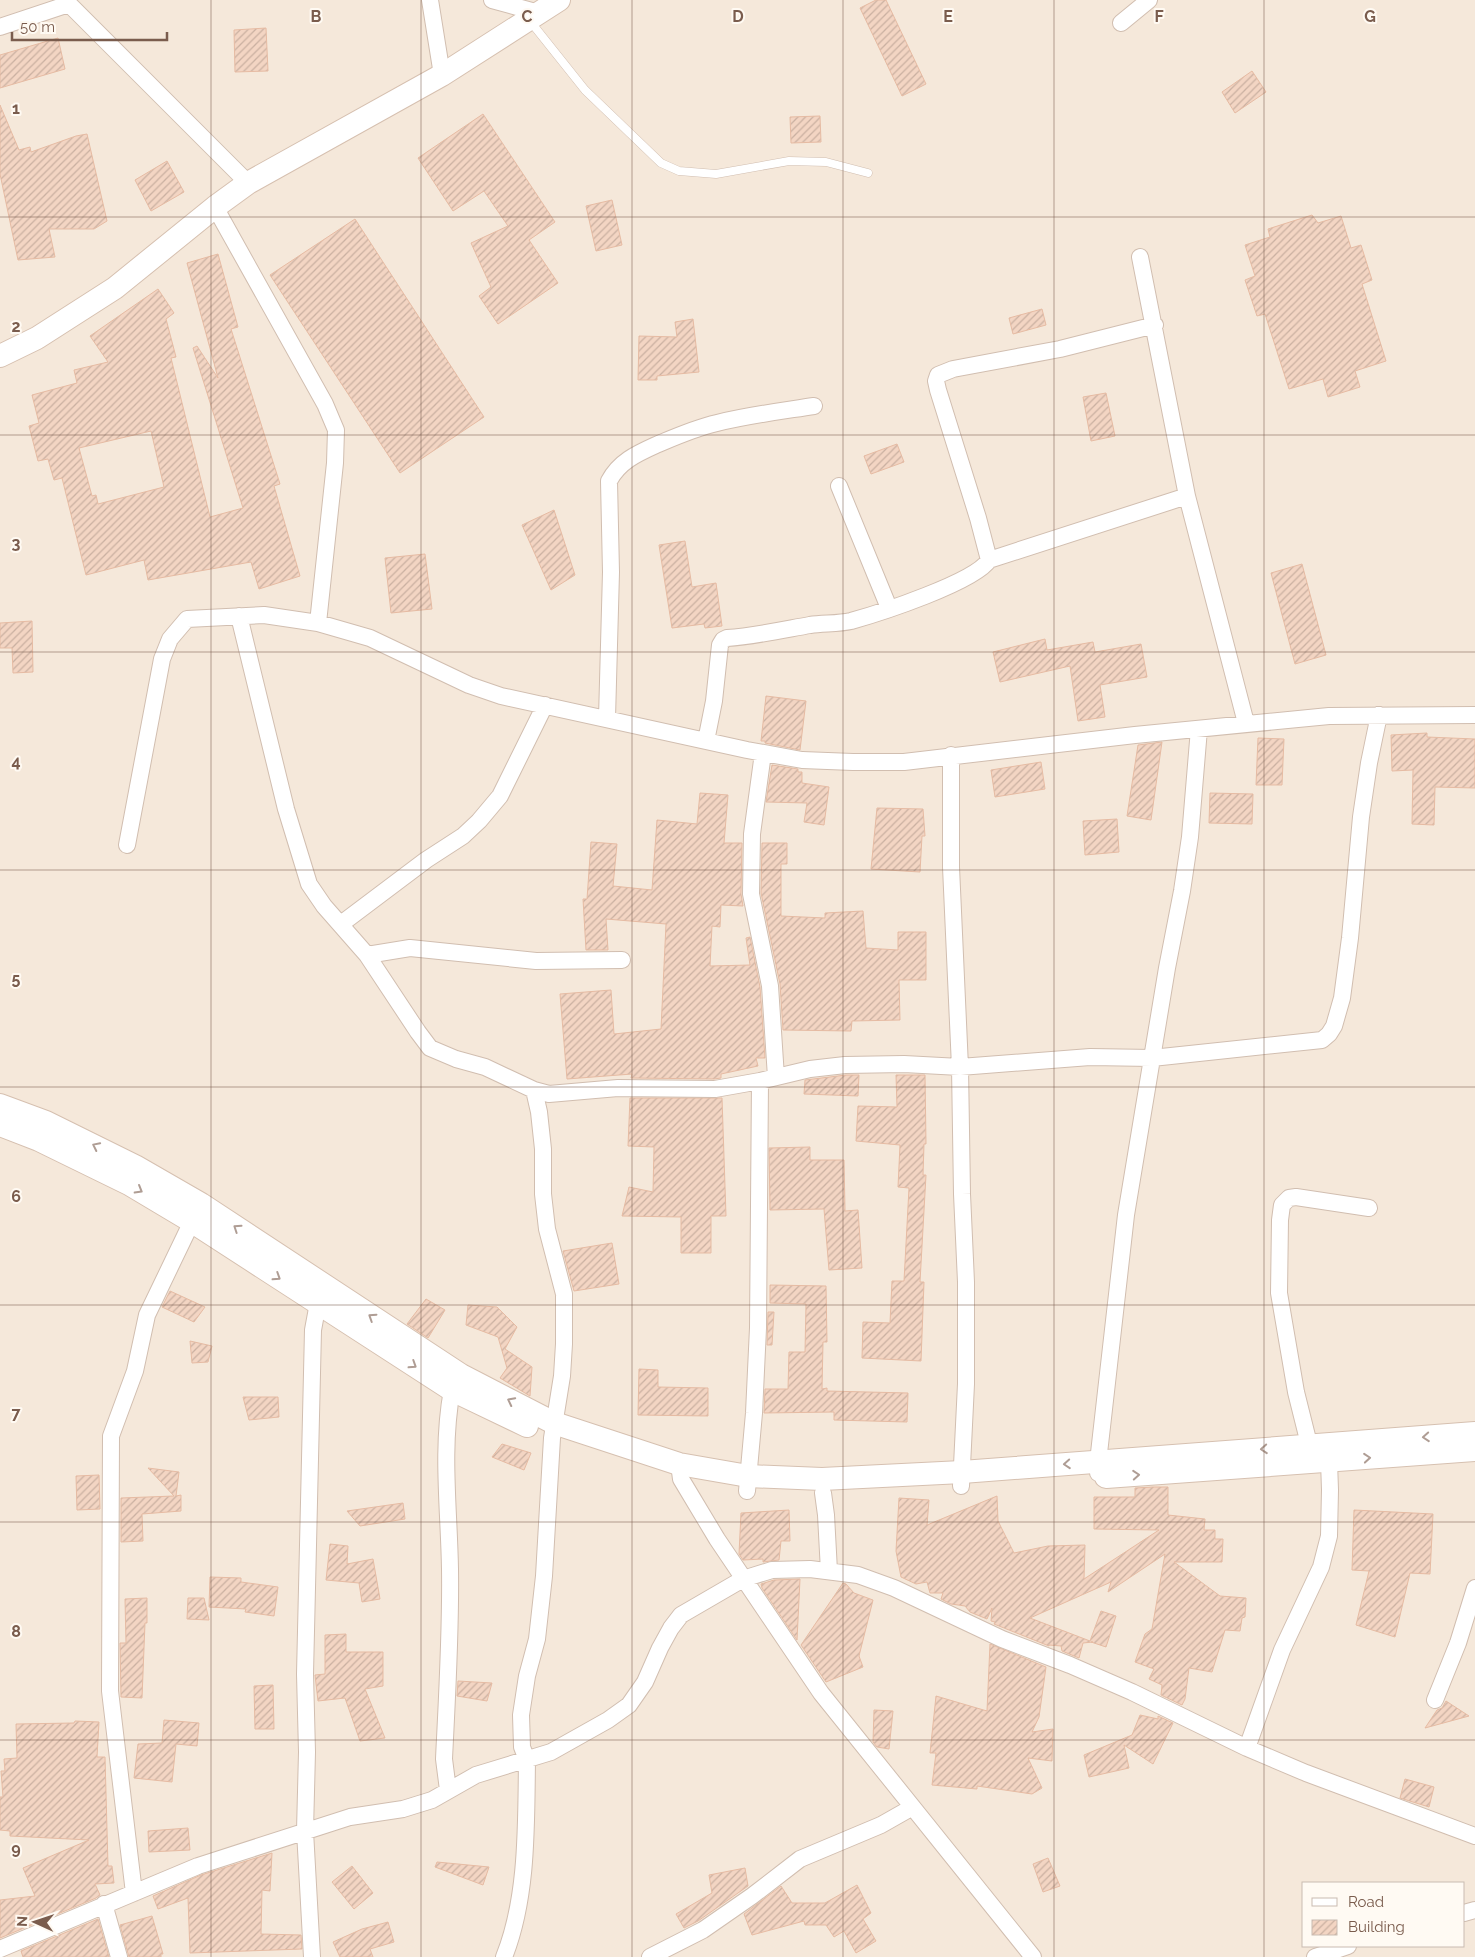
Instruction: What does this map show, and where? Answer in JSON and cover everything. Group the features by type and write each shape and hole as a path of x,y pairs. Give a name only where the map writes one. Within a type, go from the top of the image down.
{"street":[{"path":"430,0 442,76"},
{"path":"492,0 534,16"},
{"path":"0,356 37,338 115,288 215,207 248,183 442,76 559,0"},
{"path":"1121,23 1149,0"},
{"path":"0,27 69,2 248,183"},
{"path":"215,207 325,404 336,430 335,463 318,623"},
{"path":"1140,257 1187,496 1246,723"},
{"path":"989,560 978,518 938,390 936,381 938,375 948,370 1060,349 1154,325"},
{"path":"607,718 611,572 609,481 615,470 622,463 640,452 681,434 707,426 814,406"},
{"path":"839,486 890,608"},
{"path":"706,741 714,701 720,645 723,640 766,634 812,624 850,621 963,580 985,566 989,560 1187,496"},
{"path":"127,846 162,659 170,639 187,619 264,615 318,623 370,638 469,685 501,696 802,760 904,762 951,755 1246,723 1329,716 1475,715"},
{"path":"239,616 286,809 309,884 324,906 367,955 430,1048 485,1066 534,1090 549,1094 618,1088 715,1089 768,1079 810,1068 845,1065 904,1064 960,1068 1090,1057 1152,1058 1322,1040 1329,1034 1342,998 1350,938 1361,817 1369,763 1380,715"},
{"path":"341,924 426,860 462,836 479,821 500,796 545,705"},
{"path":"1098,1470 1126,1215 1186,864 1199,729"},
{"path":"748,1483 758,1328 770,986 751,894 752,834 763,753"},
{"path":"951,755 951,867 960,1068 962,1194 966,1282 966,1384 962,1479"},
{"path":"367,955 410,948 536,961 622,960"},
{"path":"504,1957 511,1939 520,1890 527,1760 522,1748 521,1715 527,1676 537,1639 544,1576 553,1431 562,1376 564,1294 547,1229 543,1194 543,1149 539,1112 534,1090"},
{"path":"0,1105 46,1122 135,1166 318,1303 452,1390 553,1431 680,1472 823,1493 962,1479 1098,1470 1475,1450"},
{"path":"0,1125 39,1140 129,1184 196,1212 553,1431"},
{"path":"1247,1748 1282,1650 1321,1567 1329,1536 1330,1490 1296,1392 1279,1293 1282,1205 1289,1198 1296,1197 1369,1208"},
{"path":"134,1894 110,1691 111,1436 135,1371 147,1315 196,1212"},
{"path":"312,1957 305,1831 307,1752 305,1674 313,1330 318,1303"},
{"path":"448,1790 444,1759 450,1569 446,1474 447,1418 452,1390"},
{"path":"1317,1457 1475,1433"},
{"path":"680,1472 743,1579 821,1693 911,1808 1033,1957"},
{"path":"748,1483 822,1479 962,1479"},
{"path":"823,1493 829,1572"},
{"path":"0,1949 198,1866 350,1817 403,1809 432,1800 476,1775 527,1760 558,1748 608,1720 629,1705 645,1682 660,1648 680,1615 743,1579 772,1570 810,1569 858,1575 894,1588 1002,1639 1070,1665 1132,1692 1247,1748 1358,1793 1475,1836"},
{"path":"1435,1700 1458,1643 1475,1588"},
{"path":"650,1957 703,1930 752,1896 800,1859 881,1826 911,1808"},
{"path":"104,1904 119,1957"},
{"path":"1315,1957 1345,1947"}],"lane":[{"path":"534,16 585,90 661,163 679,172 716,174 790,161 826,162 868,173"}],"shaded area":[{"path":"0,0 1475,0 1475,1957 0,1957"}],"building":[{"path":"876,0 886,0 926,84 902,96 860,8"},
{"path":"266,28 268,71 235,72 234,30"},
{"path":"58,38 65,69 0,88 0,55"},
{"path":"1252,71 1266,92 1235,113 1222,92"},
{"path":"0,105 19,150 30,147 31,152 87,134 107,221 94,229 49,229 55,257 18,260 0,174"},
{"path":"483,114 555,222 529,240 558,283 498,324 479,296 491,287 471,243 508,226 484,191 453,211 418,158"},
{"path":"820,116 821,142 791,143 790,117"},
{"path":"167,161 184,192 151,211 135,180"},
{"path":"612,200 622,245 596,251 586,206"},
{"path":"1312,215 1318,223 1341,216 1351,248 1361,245 1372,280 1362,284 1386,361 1355,371 1360,387 1328,397 1323,379 1289,389 1265,314 1257,316 1245,280 1255,276 1245,245 1270,237 1268,229"},
{"path":"355,219 484,417 400,473 270,275"},
{"path":"218,254 238,327 231,329 280,484 274,486 300,576 259,589 251,562 148,580 144,560 86,575 62,478 54,480 48,459 38,461 29,426 39,423 32,395 77,383 74,370 108,362 90,336 158,289 174,313 166,319 176,357 171,358 210,517 243,508 193,348 197,346 218,378 187,263","holes":["151,431 164,487 98,504 96,495 92,496 79,448"]},
{"path":"1042,309 1046,325 1013,334 1009,318"},
{"path":"693,319 699,372 657,376 657,380 638,380 639,336 677,337 675,322"},
{"path":"1106,393 1115,436 1091,441 1083,397"},
{"path":"897,444 904,462 871,474 864,456"},
{"path":"554,510 575,575 551,590 522,525"},
{"path":"685,541 692,587 716,583 722,626 705,628 704,624 672,628 659,545"},
{"path":"425,554 432,609 391,613 385,558"},
{"path":"1302,564 1326,655 1295,664 1271,573"},
{"path":"32,621 33,672 13,673 12,648 0,648 0,623"},
{"path":"1045,639 1047,650 1093,642 1095,652 1141,644 1147,677 1100,685 1105,717 1078,721 1070,666 1000,682 993,652"},
{"path":"766,696 806,701 800,750 761,741"},
{"path":"1427,733 1427,737 1475,739 1475,788 1435,787 1434,825 1412,824 1413,770 1392,771 1391,735"},
{"path":"1258,738 1284,739 1282,785 1256,785"},
{"path":"1162,742 1151,820 1127,816 1138,745"},
{"path":"1041,762 1045,789 995,797 991,770"},
{"path":"772,765 798,769 798,772 802,772 802,783 829,787 824,825 804,822 807,803 766,802"},
{"path":"700,793 728,795 724,843 742,843 741,894 743,906 721,905 720,927 712,926 710,966 750,965 746,938 750,937 760,987 765,1058 756,1058 758,1066 721,1074 721,1078 714,1079 631,1078 632,1074 567,1079 560,994 611,990 614,1034 661,1029 666,924 606,919 608,950 586,950 583,899 587,899 591,842 617,844 613,886 652,890 657,820 697,824"},
{"path":"1210,793 1253,794 1252,824 1209,823"},
{"path":"877,808 923,809 925,836 922,836 920,872 871,869"},
{"path":"1117,819 1119,852 1085,855 1083,821"},
{"path":"762,843 787,843 787,864 781,864 781,916 825,918 825,913 863,911 866,948 898,950 898,932 926,932 926,980 899,980 900,1020 852,1021 851,1031 783,1030 780,984 761,893"},
{"path":"859,1075 858,1096 804,1094 805,1080"},
{"path":"896,1075 925,1075 926,1144 924,1144 923,1175 926,1175 920,1282 924,1282 921,1361 862,1358 863,1322 890,1323 892,1281 904,1281 909,1188 898,1187 900,1145 856,1141 858,1106 897,1107"},
{"path":"630,1098 722,1098 726,1216 711,1216 711,1253 681,1253 681,1217 622,1216 629,1187 653,1192 654,1147 628,1146"},
{"path":"810,1147 810,1160 844,1160 845,1211 858,1210 862,1268 829,1270 824,1209 770,1210 769,1148"},
{"path":"612,1243 619,1284 574,1291 563,1251"},
{"path":"770,1285 826,1286 827,1342 823,1342 822,1389 827,1388 827,1391 908,1393 907,1422 834,1420 834,1412 764,1413 765,1389 788,1389 789,1352 805,1352 806,1304 770,1303"},
{"path":"170,1291 205,1307 194,1322 162,1307"},
{"path":"426,1299 445,1310 428,1338 407,1324"},
{"path":"468,1305 497,1307 517,1327 505,1349 532,1367 530,1396 500,1378 507,1368 498,1337 466,1325"},
{"path":"768,1312 774,1312 772,1345 767,1345"},
{"path":"190,1341 212,1346 208,1362 192,1363"},
{"path":"639,1369 658,1370 658,1387 708,1388 708,1416 638,1415"},
{"path":"243,1397 278,1397 279,1417 249,1420"},
{"path":"502,1444 531,1453 524,1470 492,1457"},
{"path":"148,1468 179,1472 176,1496 181,1495 181,1511 142,1514 143,1541 121,1542 121,1498 174,1496"},
{"path":"99,1475 100,1509 77,1510 76,1476"},
{"path":"1168,1487 1168,1515 1205,1519 1204,1530 1215,1530 1215,1539 1223,1539 1222,1562 1174,1562 1220,1596 1246,1598 1245,1617 1242,1618 1240,1631 1225,1630 1212,1672 1189,1668 1185,1699 1182,1705 1161,1695 1162,1685 1149,1679 1154,1669 1135,1662 1145,1634 1152,1629 1165,1554 1108,1592 1111,1582 1030,1618 1090,1641 1101,1611 1116,1616 1106,1647 1091,1642 1083,1643 1079,1658 1062,1651 1061,1646 1049,1646 994,1624 995,1622 991,1621 992,1608 987,1619 970,1612 965,1606 951,1604 941,1599 943,1593 930,1593 927,1582 916,1584 901,1577 896,1551 899,1498 929,1500 927,1525 997,1496 998,1521 1014,1553 1048,1546 1085,1545 1084,1579 1159,1530 1094,1529 1094,1497 1135,1497 1135,1488"},
{"path":"403,1503 405,1519 360,1526 347,1511"},
{"path":"789,1510 790,1541 781,1541 779,1560 763,1562 763,1559 743,1560 739,1554 741,1513"},
{"path":"1354,1510 1433,1514 1430,1574 1410,1573 1395,1637 1356,1625 1369,1571 1352,1570"},
{"path":"330,1544 348,1546 347,1564 373,1559 380,1599 362,1602 359,1583 326,1580"},
{"path":"210,1577 241,1578 241,1582 278,1587 274,1616 245,1612 246,1609 209,1607"},
{"path":"800,1579 797,1640 761,1584 774,1580"},
{"path":"843,1583 854,1593 873,1600 859,1656 863,1667 826,1682 801,1645"},
{"path":"147,1598 142,1698 121,1697 120,1643 126,1643 125,1599"},
{"path":"188,1598 204,1598 209,1620 187,1619"},
{"path":"346,1634 346,1652 383,1652 383,1686 365,1689 385,1738 360,1741 345,1698 318,1701 315,1675 325,1674 325,1635"},
{"path":"990,1644 1046,1667 1039,1717 1032,1732 1053,1729 1052,1761 1028,1758 1042,1788 1032,1794 977,1786 977,1789 932,1785 936,1753 930,1753 936,1696 987,1711"},
{"path":"458,1681 492,1683 487,1701 457,1696"},
{"path":"273,1685 274,1729 255,1729 254,1686"},
{"path":"1446,1701 1469,1716 1425,1728 1437,1710 1442,1708"},
{"path":"874,1710 893,1711 889,1749 877,1747 873,1742"},
{"path":"1140,1715 1158,1719 1158,1716 1173,1723 1153,1764 1124,1745 1129,1768 1089,1777 1084,1755 1132,1735"},
{"path":"164,1720 199,1723 197,1746 176,1744 172,1782 134,1778 138,1744 162,1743"},
{"path":"75,1721 99,1722 97,1757 105,1757 108,1866 112,1866 114,1883 95,1884 100,1895 96,1898 0,1938 0,1900 35,1896 23,1868 89,1840 10,1836 10,1831 0,1830 0,1797 3,1797 1,1771 5,1771 4,1759 17,1758 16,1724 74,1723"},
{"path":"1405,1779 1434,1787 1429,1807 1400,1798"},
{"path":"188,1828 190,1850 149,1852 148,1831"},
{"path":"272,1853 270,1891 262,1890 261,1934 301,1935 302,1949 190,1953 188,1898 158,1909 153,1896 201,1875"},
{"path":"1048,1858 1060,1886 1043,1892 1033,1864"},
{"path":"437,1862 489,1867 483,1885 435,1867"},
{"path":"352,1866 373,1893 354,1909 332,1882"},
{"path":"745,1868 748,1886 698,1921 684,1928 676,1914 712,1893 709,1875"},
{"path":"857,1885 871,1913 863,1919 876,1941 856,1953 844,1931 834,1937 826,1925 805,1925 804,1921 752,1935 744,1914 781,1886 792,1903 825,1903"},
{"path":"152,1916 163,1954 161,1954 161,1957 129,1957 120,1925"},
{"path":"98,1919 109,1957 23,1957 21,1951"},
{"path":"388,1922 394,1942 370,1949 373,1957 340,1957 333,1942 362,1929"}]}
